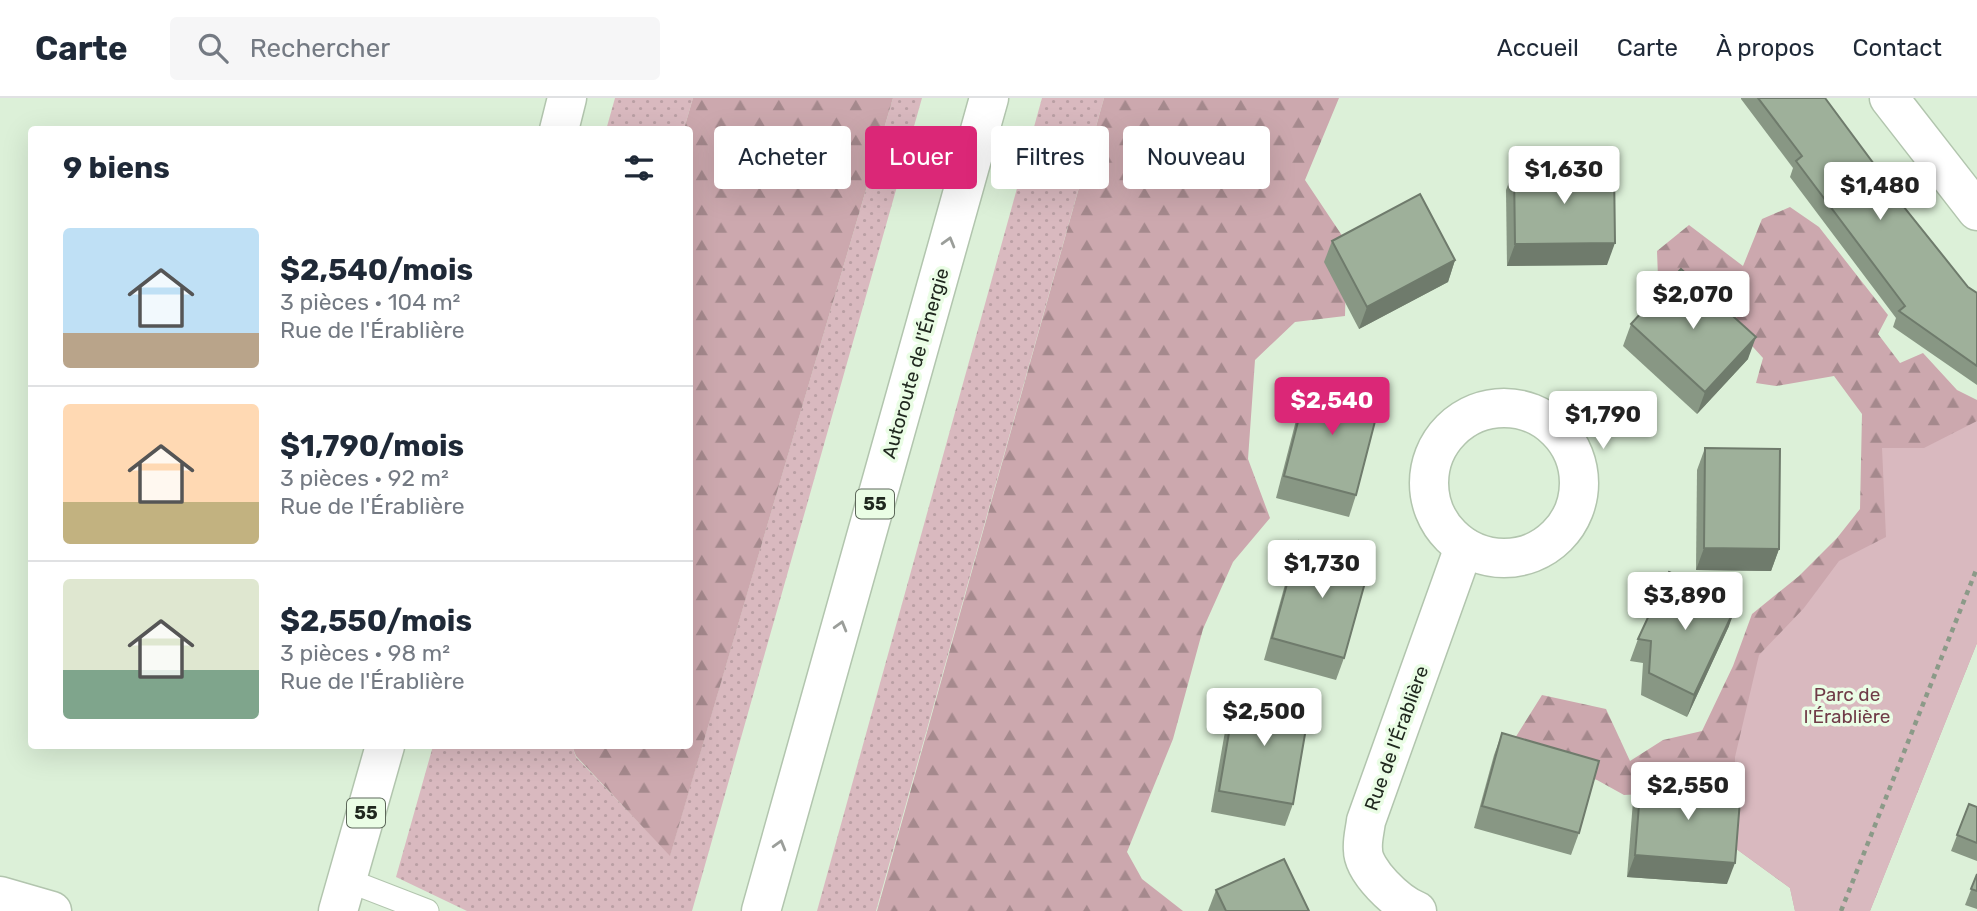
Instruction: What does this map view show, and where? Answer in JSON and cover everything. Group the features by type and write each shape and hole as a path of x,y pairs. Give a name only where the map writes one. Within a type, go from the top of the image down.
{"main road":[{"path":"559,126 567,98"},
{"name":"Autoroute de l'Énergie","path":"761,911 989,98"},
{"path":"1889,98 1977,211"},
{"name":"Rue de l'Érablière","path":"1417,911 1402,905 1379,883 1362,852 1366,821 1464,547"},
{"name":"55","path":"343,895 384,749"},
{"path":"0,896 52,911"}],"lane":[{"path":"343,895 427,911"}],"path":[{"path":"1841,911 1977,568"}],"green space":[{"path":"615,98 693,98 685,126 607,126"},
{"path":"693,98 893,98 885,126 865,126 866,189 670,856 576,756 573,749 693,749 693,126 685,126"},
{"path":"893,98 922,98 914,126 885,126"},
{"path":"1042,98 1104,98 1096,126 1034,126"},
{"path":"1104,98 1339,98 1305,180 1347,243 1345,316 1295,322 1255,360 1248,459 1270,518 1233,562 1203,629 1173,739 1127,852 1142,879 1183,911 877,911 1079,189 1109,189 1109,126 1096,126"},
{"path":"866,189 896,189 692,911 467,911 396,877 432,749 573,749 576,757 670,855"},
{"path":"1017,189 1078,189 876,911 817,911"},
{"path":"1790,207 1819,227 1888,315 1878,334 1900,363 1923,353 1957,390 1977,400 1977,643 1870,911 1795,911 1790,888 1735,848 1679,792 1624,795 1597,780 1543,763 1512,743 1542,695 1606,709 1630,761 1663,740 1702,731 1733,666 1752,614 1799,576 1837,538 1860,509 1862,414 1834,376 1776,386 1756,383 1763,358 1693,281 1658,278 1657,251 1689,225 1743,266 1762,219"},
{"name":"Parc de l'Érablière","path":"1977,421 1977,643 1870,911 1795,911 1790,888 1735,848 1735,757 1759,655 1804,608 1839,561 1886,537 1882,448 1924,448"}],"building":[{"path":"1758,98 1825,98 1904,207 1968,287 1977,293 1977,366 1899,311 1905,306 1796,161 1802,156"},
{"path":"1614,168 1615,243 1515,244 1514,169"},
{"path":"1420,194 1455,260 1367,307 1332,241"},
{"path":"1681,269 1756,337 1705,392 1631,324"},
{"path":"1309,379 1381,398 1356,495 1284,476"},
{"path":"1705,448 1780,449 1779,549 1704,548"},
{"path":"1299,541 1371,561 1344,658 1272,638"},
{"path":"1669,572 1737,604 1694,695 1649,673 1651,641 1638,639"},
{"path":"1236,692 1310,705 1293,804 1219,791"},
{"path":"1502,733 1599,761 1579,833 1482,806"},
{"path":"1641,780 1741,788 1735,863 1635,855"},
{"path":"1969,804 1977,807 1977,843 1957,835"},
{"path":"1284,859 1309,911 1226,911 1216,890"},
{"path":"1977,874 1977,891 1971,889"}]}
